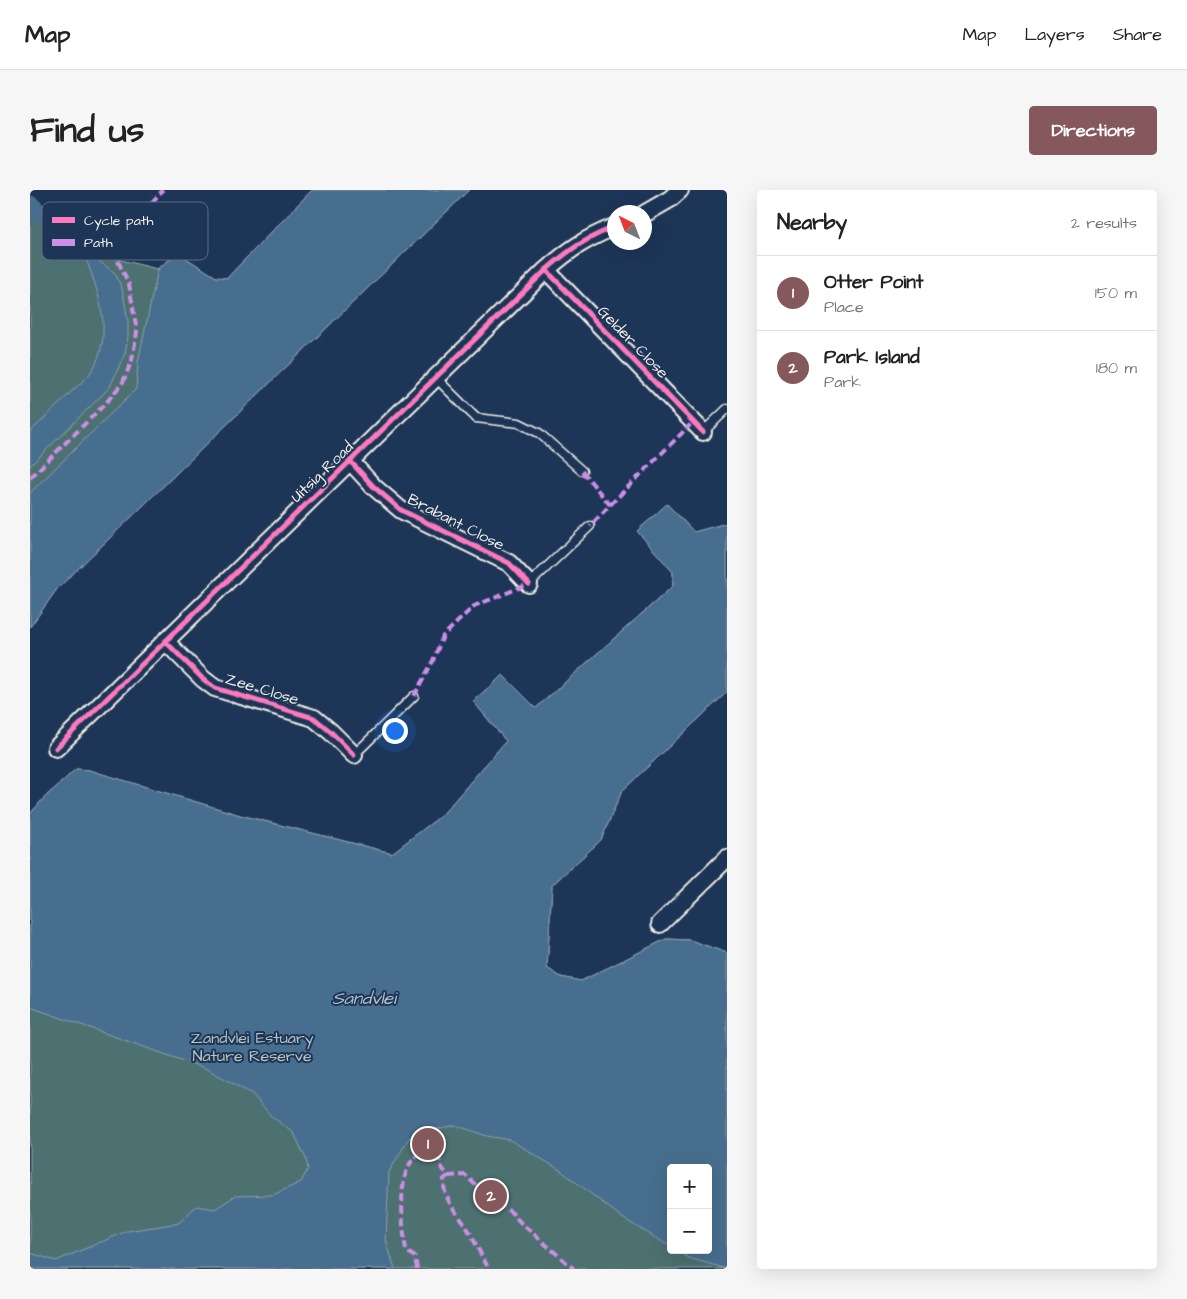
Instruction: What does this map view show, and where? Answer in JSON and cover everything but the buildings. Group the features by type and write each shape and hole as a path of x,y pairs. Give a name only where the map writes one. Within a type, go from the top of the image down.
{"street":[{"path":"652,209 670,199 680,190"},
{"name":"Uitsig Road","path":"56,748 546,270 570,249 607,229"},
{"name":"Gelder Close","path":"546,270 703,432"},
{"name":"Brabant Close","path":"350,461 380,493 401,510 509,563 530,584"},
{"name":"Zee Close","path":"165,641 197,674 215,688 314,718 354,755"},
{"path":"660,924 727,858"}],"lane":[{"path":"436,378 476,418 519,423 539,433 582,471"},
{"path":"703,432 727,409"},
{"path":"530,584 590,526"},
{"path":"354,755 414,696"}],"green space":[{"path":"312,190 469,190 57,589 30,627 30,206 42,216 42,260 121,260 157,269 169,260 189,260 216,277 227,278"},
{"name":"Sandvlei","path":"667,504 694,532 727,523 727,692 622,791 601,840 552,885 547,968 561,977 581,981 666,939 690,940 727,953 727,1269 30,1269 30,814 44,798 76,769 89,770 240,815 392,853 442,815 506,741 473,701 503,675 536,708 673,586 673,572 637,531"}],"water":[{"path":"312,190 469,190 57,589 30,627 30,493 136,389 138,362 158,269 169,260 189,260 216,277 227,278"},
{"path":"86,260 97,260 115,273 122,288 128,321 125,353 110,387 30,466 30,432 83,381 91,372 98,357 102,342 102,310"},
{"name":"Sandvlei","path":"667,504 694,532 727,523 727,692 622,791 601,840 552,885 547,968 561,977 581,981 666,939 690,940 727,953 727,1269 689,1258 682,1254 712,1254 712,1164 667,1164 667,1245 624,1219 560,1170 510,1140 487,1136 455,1125 409,1138 389,1172 386,1240 395,1269 30,1269 30,1253 56,1261 127,1231 179,1223 196,1206 215,1209 235,1196 273,1195 301,1182 308,1169 306,1159 294,1133 271,1116 252,1094 207,1069 30,1007 30,814 44,798 76,769 89,770 240,815 392,853 442,815 506,741 473,701 503,675 536,708 673,586 673,572 637,531"}],"waterway":[{"path":"30,205 42,215"}],"marked path":[{"path":"152,202 163,190"},
{"path":"30,478 106,403 123,382 132,360 137,332 129,284 117,260"},
{"path":"610,505 693,422"},
{"path":"582,471 610,505 590,526"},
{"path":"414,696 432,663 443,636 474,606 529,584"},
{"path":"417,1269 415,1257 406,1251 402,1215 403,1187 410,1163 417,1156 433,1152 439,1156 440,1165 448,1176 444,1179 448,1200 469,1231 489,1269"},
{"path":"448,1176 465,1175 484,1193 512,1213 574,1269"}],"cycle path":[{"path":"56,748 546,270 578,245 607,230"},
{"path":"546,270 703,432"},
{"path":"350,461 374,487 401,510 509,563 529,584"},
{"path":"165,641 203,679 215,688 314,718 354,755"}],"place":[{"name":"Otter Point","path":"428,1144"},
{"name":"Park Island","path":"491,1196"}],"park label":[{"name":"Zandvlei Estuary Nature Reserve","path":"252,1047"}]}
